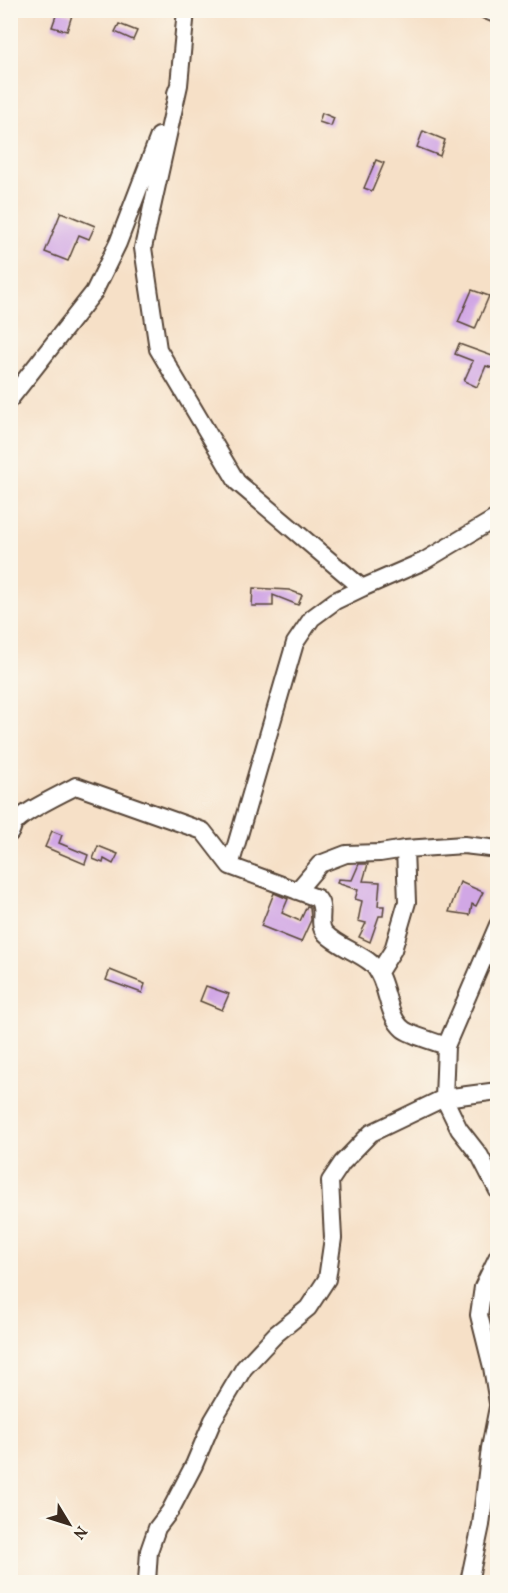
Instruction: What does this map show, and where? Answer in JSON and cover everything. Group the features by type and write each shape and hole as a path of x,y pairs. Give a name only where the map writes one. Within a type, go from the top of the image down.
{"street":[{"path":"186,10 179,85 143,248 158,349 237,482 362,588"},
{"path":"486,10 498,15"},
{"path":"10,399 94,292 118,243 179,85"},
{"path":"230,866 295,643 312,618 335,601 424,561 498,517"},
{"path":"10,833 15,823 29,811 76,786 203,831 230,866 313,896 320,901 324,932 370,962 379,972 396,1021 404,1030 446,1046"},
{"path":"297,891 320,864 346,854 464,845 498,849"},
{"path":"379,972 393,950 407,902 405,849"},
{"path":"498,925 446,1046 444,1098 459,1129 480,1156 498,1191"},
{"path":"147,1582 149,1551 157,1528 170,1511 194,1465 213,1420 244,1368 276,1334 308,1308 327,1279 333,1238 330,1181 342,1163 371,1133 444,1098 498,1091"},
{"path":"469,1582 481,1526 490,1448 498,1405 492,1367 479,1315 483,1287 498,1256"},
{"path":"481,1526 498,1518"}],"building":[{"path":"58,10 72,15 67,31 52,27"},
{"path":"119,24 137,31 133,40 115,32"},
{"path":"322,113 334,118 331,126 319,122"},
{"path":"423,131 445,140 440,156 417,147"},
{"path":"376,160 384,163 372,191 364,188"},
{"path":"61,212 95,226 89,239 79,235 68,261 45,252"},
{"path":"472,290 489,296 475,329 458,322"},
{"path":"459,344 498,358 498,370 486,366 477,387 464,381 473,361 455,354"},
{"path":"253,588 289,590 302,595 298,605 273,595 273,606 252,606"},
{"path":"52,831 62,835 59,843 88,855 85,864 45,847"},
{"path":"98,846 118,854 113,864 104,859 103,863 93,859"},
{"path":"359,864 368,864 363,881 380,882 378,906 384,906 383,916 379,916 370,942 359,937 366,923 358,921 362,901 355,899 358,890 337,883 338,879 352,880"},
{"path":"460,882 483,892 476,906 472,904 470,915 449,912"},
{"path":"274,893 288,899 282,913 300,921 307,906 310,907 311,920 301,942 261,926"},
{"path":"110,970 145,984 142,993 106,980"},
{"path":"206,986 229,994 222,1010 200,1001"}]}
